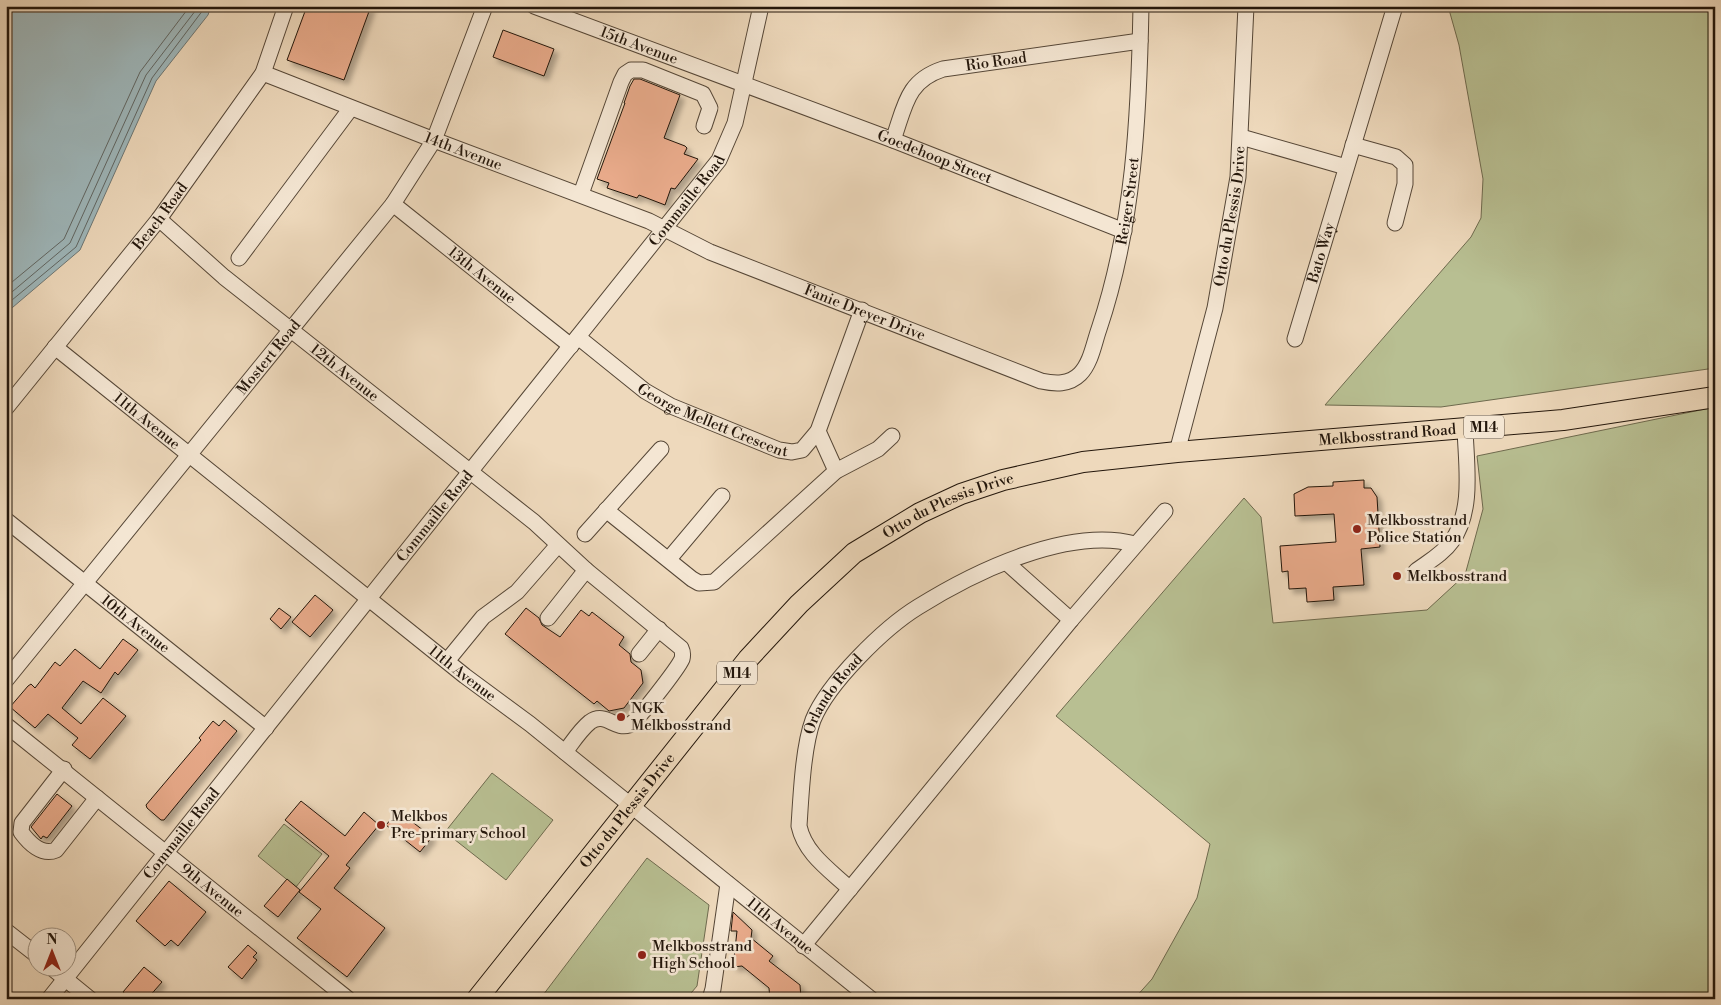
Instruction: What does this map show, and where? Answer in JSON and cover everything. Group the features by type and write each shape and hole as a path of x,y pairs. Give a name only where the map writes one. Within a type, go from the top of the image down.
{"main road":[{"name":"Melkbosstrand Road","path":"1177,452 1563,420 1715,397"},
{"name":"Otto du Plessis Drive","path":"477,999 748,659 799,604 854,553 920,513 961,494 1003,480 1083,462 1177,452"}],"street":[{"name":"Beach Road","path":"6,408 159,219 263,73 286,6"},
{"name":"Mostert Road","path":"6,680 393,204 434,140 485,6"},
{"name":"15th Avenue","path":"534,6 744,86"},
{"name":"Commaille Road","path":"50,999 719,160 735,123 761,6"},
{"name":"Reiger Street","path":"1067,382 1080,374 1088,360 1110,296 1124,231 1133,173 1141,66 1141,6"},
{"name":"Otto du Plessis Drive","path":"1177,452 1215,308 1238,177 1246,6"},
{"name":"Bato Way","path":"1295,339 1395,6"},
{"name":"Rio Road","path":"893,140 908,98 916,83 926,74 943,69 1140,41"},
{"path":"581,194 621,82 625,74 631,70 643,70 703,94 710,108 704,126"},
{"name":"14th Avenue","path":"263,73 434,140 649,220 664,230"},
{"name":"Goedehoop Street","path":"744,86 893,140 1124,231"},
{"path":"239,258 351,108"},
{"path":"1241,137 1346,167"},
{"path":"1353,145 1396,157 1406,165 1407,173 1395,223"},
{"name":"13th Avenue","path":"393,204 574,342"},
{"name":"12th Avenue","path":"159,219 224,277 292,328 534,522 586,570 679,645 683,657 638,719 625,726 605,718 590,722 565,752"},
{"name":"Fanie Dreyer Drive","path":"664,230 710,252 1041,381 1056,384 1067,382"},
{"name":"George Mellett Crescent","path":"574,342 645,391 671,406 779,450 792,452 802,450 818,430 862,310"},
{"name":"11th Avenue","path":"55,347 446,661 632,806 803,946 852,993 871,999"},
{"path":"1416,571 1440,554 1452,541 1462,520 1466,491 1464,428"},
{"path":"818,430 836,471"},
{"path":"606,510 692,579 699,583 714,582 836,471 878,449 892,436"},
{"path":"585,534 661,449"},
{"path":"668,559 722,496"},
{"path":"803,946 1072,620 1165,511"},
{"name":"10th Avenue","path":"6,520 86,582 266,728"},
{"name":"Orlando Road","path":"850,889 810,852 802,839 799,826 808,740 813,720 834,685 857,660 902,618 940,594 1007,563 1055,546 1111,540 1136,544"},
{"path":"446,661 483,618 517,592 558,545"},
{"path":"1007,563 1072,620"},
{"path":"548,618 586,570"},
{"path":"639,654 659,629"},
{"name":"9th Avenue","path":"6,725 348,999"},
{"path":"64,770 22,824 21,832 25,838 43,852 49,853 56,850 97,798"},
{"path":"710,999 728,884"},
{"path":"6,931 28,948"},
{"path":"66,979 90,999"}],"green space":[{"path":"1448,6 1715,6 1715,368 1441,407 1325,405 1471,237 1481,218 1483,179 1459,45"},
{"path":"1715,407 1715,999 1134,999 1152,979 1197,898 1210,844 1056,716 1244,498 1261,517 1273,623 1427,610 1465,575 1483,509 1477,456"},
{"path":"492,773 553,820 506,880 445,832"},
{"path":"284,824 322,854 296,887 258,856"},
{"name":"Melkbosstrand High School","path":"647,858 709,905 697,986 686,999 540,999"}],"water":[{"path":"6,6 211,6 208,15 156,81 80,250 6,313"}],"building":[{"path":"307,6 371,6 344,80 287,60"},
{"path":"503,30 554,49 544,76 493,57"},
{"path":"634,79 640,79 680,95 664,138 685,146 687,148 684,154 698,159 675,189 671,188 665,205 639,195 637,198 607,188 609,183 597,179"},
{"name":"Melkbosstrand Police Station","path":"1364,480 1364,488 1371,488 1377,497 1380,547 1361,549 1364,585 1333,587 1334,600 1307,602 1306,588 1289,589 1288,571 1282,572 1280,546 1336,542 1334,514 1295,516 1294,494 1308,487 1333,486 1333,482"},
{"path":"315,595 333,610 310,637 292,622"},
{"path":"279,608 291,617 281,629 270,619"},
{"path":"526,608 539,618 542,625 560,637 581,610 589,616 592,612 624,637 619,645 630,654 631,662 641,670 643,683 624,708 609,711 597,701 594,704 505,634"},
{"path":"123,639 138,650 118,675 115,672 101,693 83,681 62,708 81,724 103,698 126,716 90,759 72,745 78,738 48,714 35,728 10,707 28,686 31,684 35,688 55,662 60,666 75,649 100,669"},
{"path":"224,720 237,731 164,820 161,820 146,805 201,740 199,738 213,721 219,726"},
{"path":"57,794 72,806 47,838 43,836 41,839 31,827"},
{"path":"301,801 345,836 364,812 379,825 346,865 350,868 334,888 385,928 347,977 297,938 321,909 299,892 329,856 285,820"},
{"path":"398,811 432,837 420,852 386,825"},
{"path":"287,879 300,890 278,917 264,906"},
{"path":"169,881 206,912 178,946 171,940 165,946 136,921"},
{"path":"733,912 752,930 751,938 773,956 769,961 800,985 801,999 770,999 769,988 742,966 733,967 737,931 731,931"},
{"path":"248,945 257,953 253,957 257,960 242,979 228,967"},
{"path":"144,967 162,982 147,999 131,999 123,992"}],"place":[{"name":"Melkbosstrand Police Station","path":"1357,529"},
{"name":"Melkbosstrand","path":"1397,576"},
{"name":"NGK Melkbosstrand","path":"621,717"},
{"name":"Melkbos Pre-primary School","path":"381,825"},
{"name":"Melkbosstrand High School","path":"642,955"}]}
